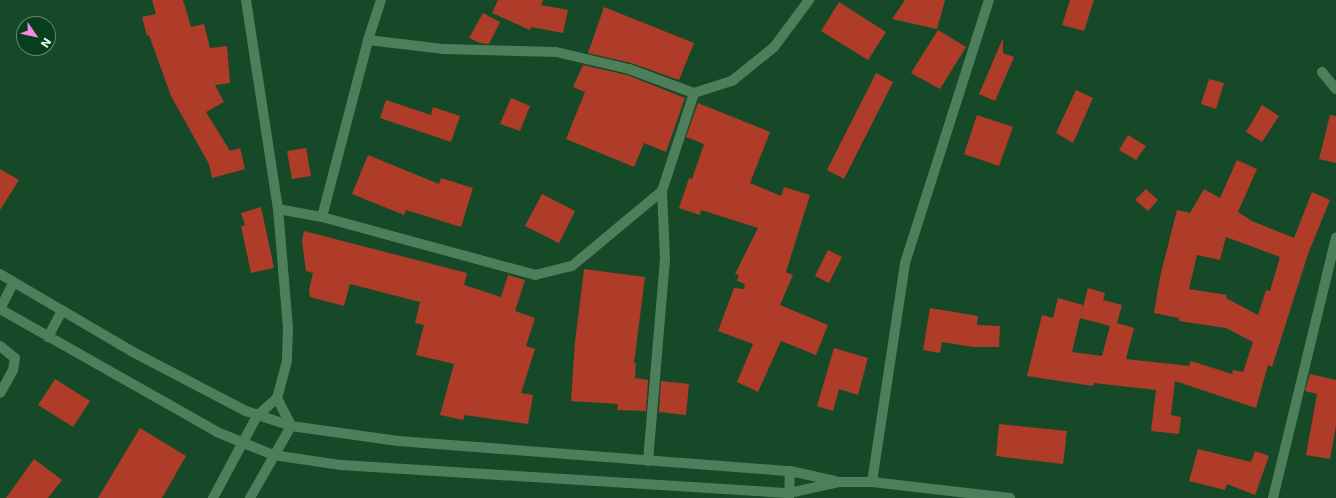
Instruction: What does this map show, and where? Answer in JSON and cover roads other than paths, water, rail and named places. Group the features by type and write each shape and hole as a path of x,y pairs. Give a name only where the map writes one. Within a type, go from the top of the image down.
{"street":[{"path":"214,498 244,444 257,416 277,398 287,361 288,327 278,209 246,0"},
{"path":"322,217 368,40 382,0"},
{"path":"368,40 444,49 556,52 629,69 694,93 732,81 774,47 809,0"},
{"path":"872,482 905,263 990,0"},
{"path":"1322,72 1336,89"},
{"path":"648,461 665,258 662,191 694,93"},
{"path":"278,209 322,217 535,275 572,266 662,191"},
{"path":"1273,498 1336,237"},
{"path":"0,274 131,351 257,416 292,426 398,441 790,471 839,482 872,482 1010,498"},
{"path":"14,282 0,309 217,432 274,455 341,465 789,496 839,482"},
{"path":"48,337 62,311"},
{"path":"0,346 15,358 13,370 0,393"},
{"path":"277,398 292,426"},
{"path":"250,498 292,426"},
{"path":"789,496 790,471"}]}
